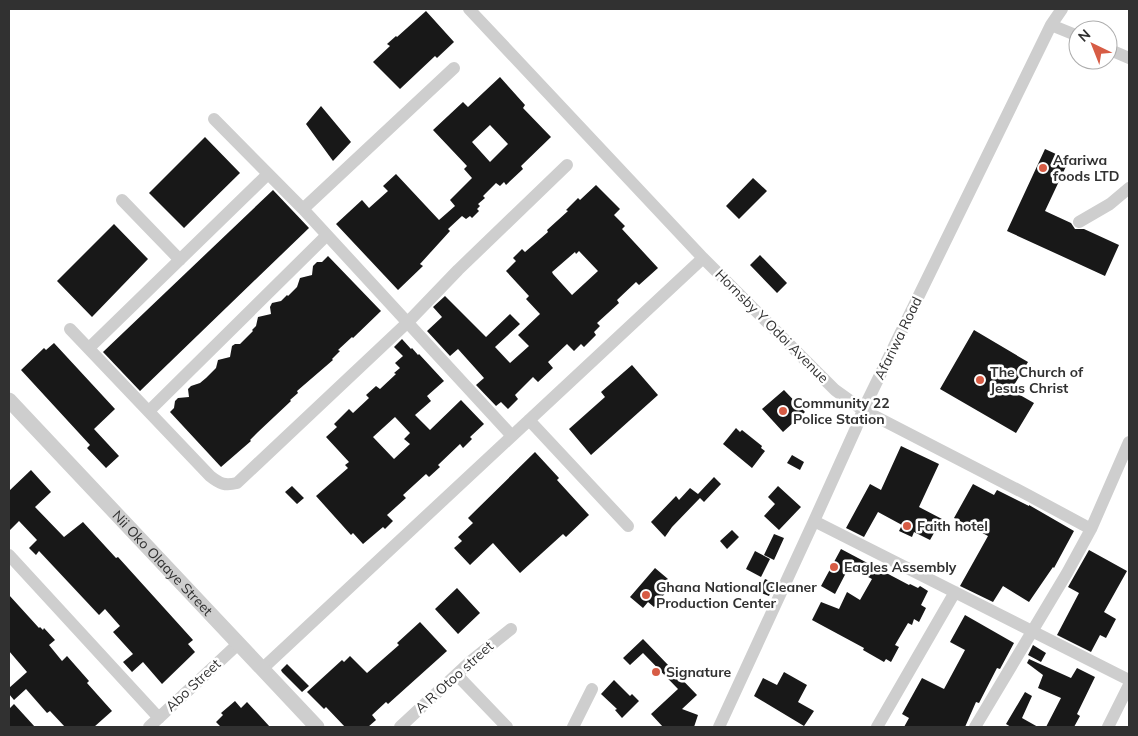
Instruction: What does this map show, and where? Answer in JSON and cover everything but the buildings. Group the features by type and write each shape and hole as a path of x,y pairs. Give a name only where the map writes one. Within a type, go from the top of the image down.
{"street":[{"name":"Hornsby Y Odoi Avenue","path":"469,9 703,258 835,390 863,410 1091,529"},
{"name":"Afariwa Road","path":"719,727 863,410 1051,25 1062,9"},
{"path":"1051,25 1068,32"},
{"path":"303,209 454,68"},
{"path":"214,119 303,209 512,436"},
{"path":"70,329 210,476 227,486 237,483 408,322 458,270 567,166"},
{"path":"89,348 268,174"},
{"path":"1079,222 1110,204 1129,188"},
{"path":"122,200 180,260"},
{"path":"149,412 326,236"},
{"path":"262,670 703,258"},
{"name":"Nii Oko Olaaye Street","path":"9,400 316,727"},
{"path":"529,420 628,526"},
{"path":"975,727 1067,573 1091,529 1129,442"},
{"path":"814,521 1129,680"},
{"path":"9,555 159,718"},
{"path":"877,727 955,592"},
{"name":"A R Otoo street","path":"400,727 495,640 511,629"},
{"name":"Abo Street","path":"148,727 238,644"},
{"path":"457,675 507,727"},
{"path":"1108,727 1129,685"},
{"path":"573,727 592,689"}],"place":[{"name":"Afariwa foods LTD","path":"1043,168"},
{"name":"The Church of Jesus Christ","path":"980,380"},
{"name":"Community 22 Police Station","path":"783,411"},
{"name":"Faith hotel","path":"907,526"},
{"name":"Eagles Assembly","path":"834,567"},
{"name":"Ghana National Cleaner Production Center","path":"646,595"},
{"name":"Signature","path":"656,672"}]}
